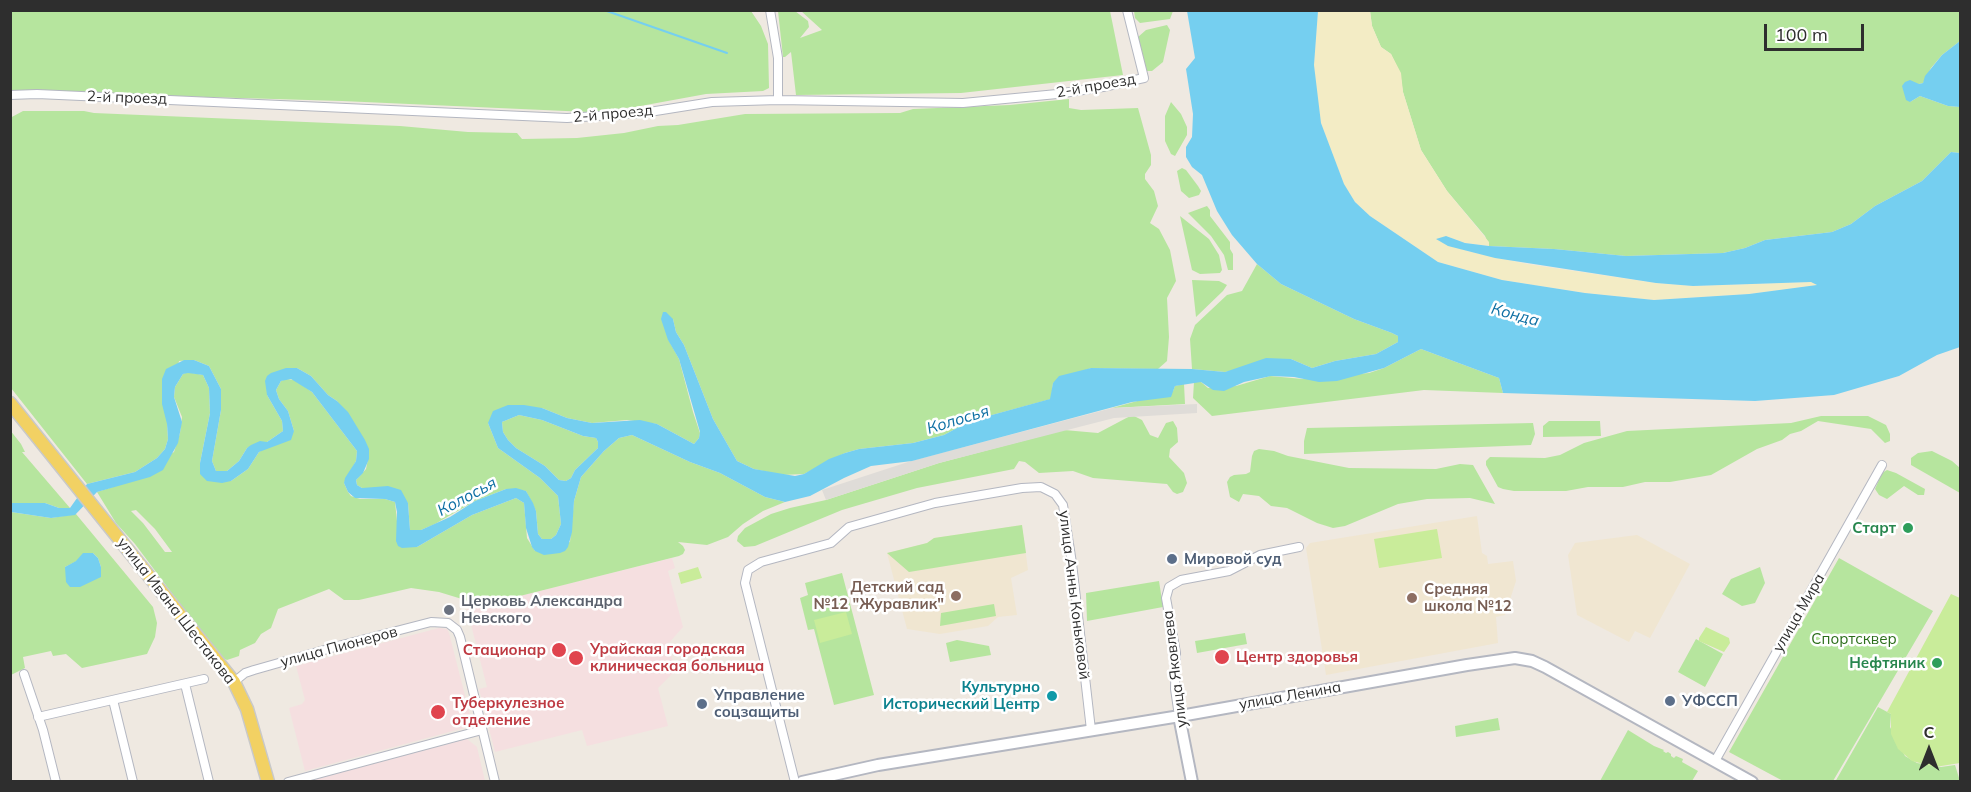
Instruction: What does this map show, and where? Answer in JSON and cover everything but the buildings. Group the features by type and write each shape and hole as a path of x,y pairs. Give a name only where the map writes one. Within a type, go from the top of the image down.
{"main road":[{"name":"улица Ивана Шестакова","path":"10,403 234,682 247,709 267,782"},
{"name":"улица Ленина","path":"802,782 878,765 1515,658 1545,667 1752,782"},
{"name":"улица Яковлева","path":"1179,716 1192,782"}],"street":[{"path":"770,10 778,58 778,100"},
{"name":"2-й проезд","path":"10,95 38,94 567,118 634,114 712,102 778,100 963,103 1056,94 1143,78 1127,10"},
{"name":"улица Мира","path":"1715,762 1882,465"},
{"name":"улица Анны Коньковой","path":"795,782 744,579 748,570 757,563 831,543 849,527 935,503 1022,488 1041,487 1055,494 1063,505 1067,522 1091,730"},
{"name":"улица Яковлева","path":"1179,716 1175,689 1176,653 1166,598 1169,587 1176,581 1228,571 1260,555 1299,547"},
{"name":"улица Пионеров","path":"234,682 254,670 342,645 431,622 448,623 457,630 460,637 482,730"},
{"path":"24,674 56,782"},
{"path":"38,717 204,679"},
{"path":"185,684 209,782"},
{"path":"113,700 133,782"},
{"path":"288,782 482,730 495,782"}],"shaded area":[{"path":"1197,404 1197,413 1114,418 939,463 826,500 822,490 911,461 1112,408"},
{"name":"Средняя школа №12","path":"1477,516 1482,553 1487,556 1488,564 1513,561 1516,581 1505,615 1496,617 1498,643 1326,675 1306,548 1310,543"},
{"name":"Детский сад №12 \"Журавлик\"","path":"1022,525 1028,570 1011,578 1017,615 998,617 988,626 940,634 907,629 887,553 927,543 934,538"},
{"path":"1637,535 1690,564 1650,638 1635,631 1629,642 1577,615 1568,555 1575,543"},
{"name":"Урайская городская клиническая больница","path":"672,558 675,568 668,571 683,627 668,644 676,673 658,688 668,726 587,746 582,730 495,752 479,689 487,687 467,609"},
{"path":"439,628 447,629 449,633 471,719 464,728 305,771 289,708 302,704 305,700 296,666"},
{"path":"467,739 477,747 485,781 309,781"}],"green space":[{"path":"10,11 751,11 761,26 768,44 769,88 763,91 706,94 635,107 588,112 342,101 11,93"},
{"path":"778,11 795,11 808,21 809,27 800,38 822,30 801,11 1110,11 1123,75 961,93 796,95 791,52 783,57"},
{"path":"1134,11 1173,11 1170,19 1140,23 1135,18"},
{"path":"1370,11 1960,11 1960,41 1942,55 1931,68 1923,83 1919,84 1910,102 1920,96 1948,106 1960,107 1960,153 1951,152 1922,181 1875,206 1851,224 1832,232 1765,240 1723,253 1626,256 1489,246 1485,236 1447,191 1421,150 1403,92 1400,73 1391,54 1381,47 1372,26"},
{"path":"1167,25 1170,30 1163,62 1152,71 1146,71 1138,37 1146,30"},
{"path":"1069,99 1069,108 1081,110 1138,108 1151,155 1151,165 1145,174 1145,179 1154,191 1158,206 1150,223 1159,229 1170,250 1176,281 1167,298 1169,337 1167,361 1158,369 1091,368 1053,383 1051,399 970,421 944,435 913,443 859,449 845,453 804,474 782,475 754,469 737,461 713,419 684,345 676,332 673,319 668,339 679,359 700,433 694,444 657,424 627,420 592,423 567,418 542,408 488,423 498,448 540,478 558,496 561,524 556,535 551,539 542,539 538,534 536,511 526,491 506,489 475,501 421,530 410,530 408,503 372,488 362,488 357,485 356,480 366,469 369,454 337,401 328,395 311,376 297,368 292,368 267,395 282,421 283,431 267,442 247,448 239,461 227,471 221,472 216,471 212,461 221,410 221,389 209,366 194,360 179,361 167,424 168,439 165,449 157,458 135,472 87,484 11,388 10,118 23,111 84,111 400,126 468,132 517,133 522,139 577,138 624,133 745,114 900,113 913,109 1010,105"},
{"path":"1171,102 1181,114 1187,127 1187,135 1175,156 1171,154 1165,141 1165,116"},
{"path":"1182,168 1198,186 1201,191 1199,195 1189,198 1181,191 1177,171"},
{"path":"1207,206 1210,216 1230,242 1233,270 1228,270 1224,255 1211,236 1188,213"},
{"path":"1180,216 1209,239 1219,255 1222,270 1220,273 1200,274 1192,270"},
{"path":"1257,264 1281,284 1354,319 1392,333 1398,336 1398,342 1376,354 1335,361 1312,368 1291,359 1225,372 1192,369 1190,339 1195,325 1227,295 1242,291"},
{"path":"1192,280 1219,281 1227,285 1196,317"},
{"path":"1421,349 1499,378 1503,393 1424,390 1212,416 1193,398 1194,382 1201,382 1208,388 1236,386 1270,376 1303,379 1369,373"},
{"path":"188,372 203,375 209,388 210,413 200,463 231,481 248,469 259,452 294,431 288,411 279,399 276,390 281,381 295,380 312,392 357,451 356,461 344,483 348,492 351,496 360,499 385,499 395,502 397,521 417,547 472,515 516,498 524,503 527,538 535,551 570,542 574,501 581,477 619,438 632,435 720,473 765,497 785,502 763,511 728,537 707,545 678,542 685,550 679,556 488,604 411,588 359,600 344,600 329,589 278,609 271,628 261,634 255,643 240,650 239,656 227,660 219,656 135,544 116,523 97,492 125,483 174,452 182,417 174,397 175,387 183,374","holes":["136,510 155,529 172,552 165,552 131,511"]},
{"path":"1184,384 1185,404 1112,408 1173,391 1175,386"},
{"path":"519,415 542,420 583,436 596,438 598,448 575,470 571,478 566,481 559,480 545,466 516,448 503,432 502,422"},
{"path":"1132,415 1142,420 1150,435 1158,438 1166,423 1173,421 1177,428 1178,442 1170,449 1169,457 1184,473 1187,483 1183,492 1177,494 1173,492 1167,484 1093,478 1073,471 1039,473 1025,462 1019,461 1014,469 917,488 842,510 755,546 744,547 737,541 745,528 771,514 826,500 939,463 1064,430 1098,433"},
{"path":"1821,416 1868,416 1886,425 1890,441 1885,443 1871,429 1818,421 1782,440 1757,449 1711,475 1670,482 1645,482 1623,487 1588,487 1566,491 1503,489 1498,487 1486,465 1490,457 1545,458 1560,455 1584,443 1627,431 1791,423"},
{"path":"1549,421 1600,421 1601,436 1543,437 1543,426"},
{"path":"1533,423 1535,434 1531,445 1304,454 1307,428"},
{"path":"10,430 25,452 22,452 70,508 59,508 45,503 11,503"},
{"path":"1259,449 1349,468 1436,469 1460,464 1473,465 1495,504 1470,498 1427,499 1398,504 1345,526 1333,528 1287,508 1271,506 1259,496 1243,494 1239,502 1230,497 1227,482 1230,477 1250,472 1252,456 1254,451"},
{"path":"1932,451 1952,461 1960,468 1960,493 1911,465 1911,458 1918,453"},
{"path":"1887,470 1925,489 1924,495 1918,495 1904,486 1887,499 1879,495 1875,489 1882,473"},
{"path":"11,512 51,518 76,514 153,607 157,623 155,637 147,654 82,668 66,654 53,656 51,651 23,657 25,668 11,675","holes":["93,553 98,558 101,567 65,567"]},
{"path":"1022,525 1026,553 909,572 887,553 927,543 934,538"},
{"path":"1437,529 1442,558 1379,568 1374,539"},
{"name":"Спортсквер","path":"1839,558 1933,611 1833,781 1783,781 1729,752"},
{"path":"698,567 702,578 681,584 678,573"},
{"path":"1760,567 1765,583 1755,603 1742,606 1722,594 1731,579"},
{"path":"842,573 874,695 834,705 814,629 808,630 800,598 808,595 805,583"},
{"path":"1159,581 1163,607 1087,621 1086,593"},
{"name":"Нефтяник","path":"1951,594 1960,598 1960,763 1935,767 1912,761 1898,749 1891,734 1891,714 1887,712"},
{"path":"994,604 996,616 940,626 941,613"},
{"path":"846,612 852,634 820,643 814,620"},
{"path":"1706,627 1729,638 1730,643 1724,652 1699,641"},
{"path":"1245,633 1247,644 1197,653 1195,641"},
{"path":"1696,639 1723,654 1705,687 1678,672"},
{"path":"957,640 989,646 991,655 950,662 946,643"},
{"path":"1878,707 1891,714 1890,727 1905,756 1917,763 1941,767 1955,765 1960,781 1835,782"},
{"path":"1498,718 1500,730 1456,737 1455,726"},
{"path":"1628,730 1666,753 1668,752 1674,758 1676,756 1683,759 1682,762 1698,771 1692,781 1600,781"}],"sand":[{"path":"1318,11 1370,11 1372,26 1381,47 1391,54 1401,73 1403,92 1421,150 1447,191 1489,242 1489,246 1465,243 1446,236 1467,251 1527,264 1656,283 1693,286 1811,282 1818,285 1749,294 1654,300 1585,293 1502,280 1438,262 1370,216 1355,202 1344,185 1321,123 1317,97 1314,65"}],"water":[{"name":"Конда","path":"1187,11 1318,11 1314,65 1321,123 1344,184 1355,202 1370,216 1438,262 1502,280 1585,293 1654,300 1749,294 1817,285 1811,282 1693,286 1656,283 1495,258 1448,246 1436,239 1446,236 1465,243 1489,246 1626,256 1723,253 1765,240 1832,232 1851,224 1875,206 1922,181 1951,152 1960,153 1960,347 1937,355 1899,376 1834,395 1755,401 1503,393 1499,378 1421,349 1384,368 1337,381 1319,382 1294,377 1271,376 1244,382 1224,391 1213,390 1201,382 1175,386 1171,397 1132,402 912,461 871,466 810,496 785,502 765,497 720,473 632,435 619,438 581,477 574,501 572,532 568,547 560,553 544,555 532,547 526,528 524,503 516,498 472,515 417,547 398,546 395,502 385,499 355,498 348,492 344,483 345,478 356,461 357,451 312,392 291,379 281,381 276,390 279,399 288,411 294,431 291,440 259,452 248,469 231,481 222,483 207,481 200,474 200,463 210,413 209,388 203,375 188,373 183,374 175,387 174,397 182,422 178,443 163,470 150,477 97,492 75,515 51,518 11,512 11,503 45,503 59,508 70,508 87,484 135,472 157,458 165,449 168,439 162,404 162,379 166,369 184,360 194,360 209,366 221,389 221,410 212,461 216,471 227,471 239,461 251,445 260,441 267,442 283,431 282,421 267,395 265,381 271,373 286,368 297,368 311,376 348,412 365,440 369,449 369,459 363,473 356,480 357,485 362,488 388,486 401,490 408,503 410,530 421,530 450,517 475,501 506,489 516,488 526,491 533,503 538,534 542,539 551,539 556,535 561,524 558,496 540,478 498,448 488,423 493,411 508,405 524,405 592,423 640,420 657,424 694,444 700,432 679,359 668,340 661,319 663,312 673,319 676,332 684,345 713,419 737,461 754,469 795,476 804,474 829,459 845,453 859,449 913,443 944,435 970,421 1050,399 1053,383 1059,376 1091,368 1192,369 1225,372 1266,358 1291,359 1312,368 1335,361 1376,354 1398,342 1398,336 1392,333 1354,319 1281,284 1257,264 1232,235 1217,211 1202,175 1192,167 1186,157 1186,147 1192,137 1193,114 1186,69 1195,58","holes":["519,415 542,420 583,436 596,438 598,442 598,448 566,481 559,480 545,466 516,448 503,432 502,422"]},
{"path":"1960,41 1960,107 1948,106 1920,96 1910,102 1906,100 1902,86 1905,82 1910,80 1919,84 1923,83 1925,76 1942,55"},
{"path":"83,553 93,553 98,558 101,577 80,587 70,587 66,582 65,567 76,561"}],"waterway":[{"path":"604,10 727,53"}],"place":[{"name":"Старт","path":"1908,528"},
{"name":"Мировой суд","path":"1172,559"},
{"name":"Детский сад №12 \"Журавлик\"","path":"956,596"},
{"name":"Средняя школа №12","path":"1412,598"},
{"name":"Церковь Александра Невского","path":"449,610"},
{"name":"Стационар","path":"559,650"},
{"name":"Центр здоровья","path":"1222,657"},
{"name":"Урайская городская клиническая больница","path":"576,658"},
{"name":"Нефтяник","path":"1937,663"},
{"name":"Культурно Исторический Центр","path":"1052,696"},
{"name":"УФССП","path":"1670,701"},
{"name":"Управление соцзащиты","path":"702,704"},
{"name":"Туберкулезное отделение","path":"438,712"}],"water label":[{"name":"Колосья","path":"958,420"},
{"name":"Колосья","path":"467,497"}]}
